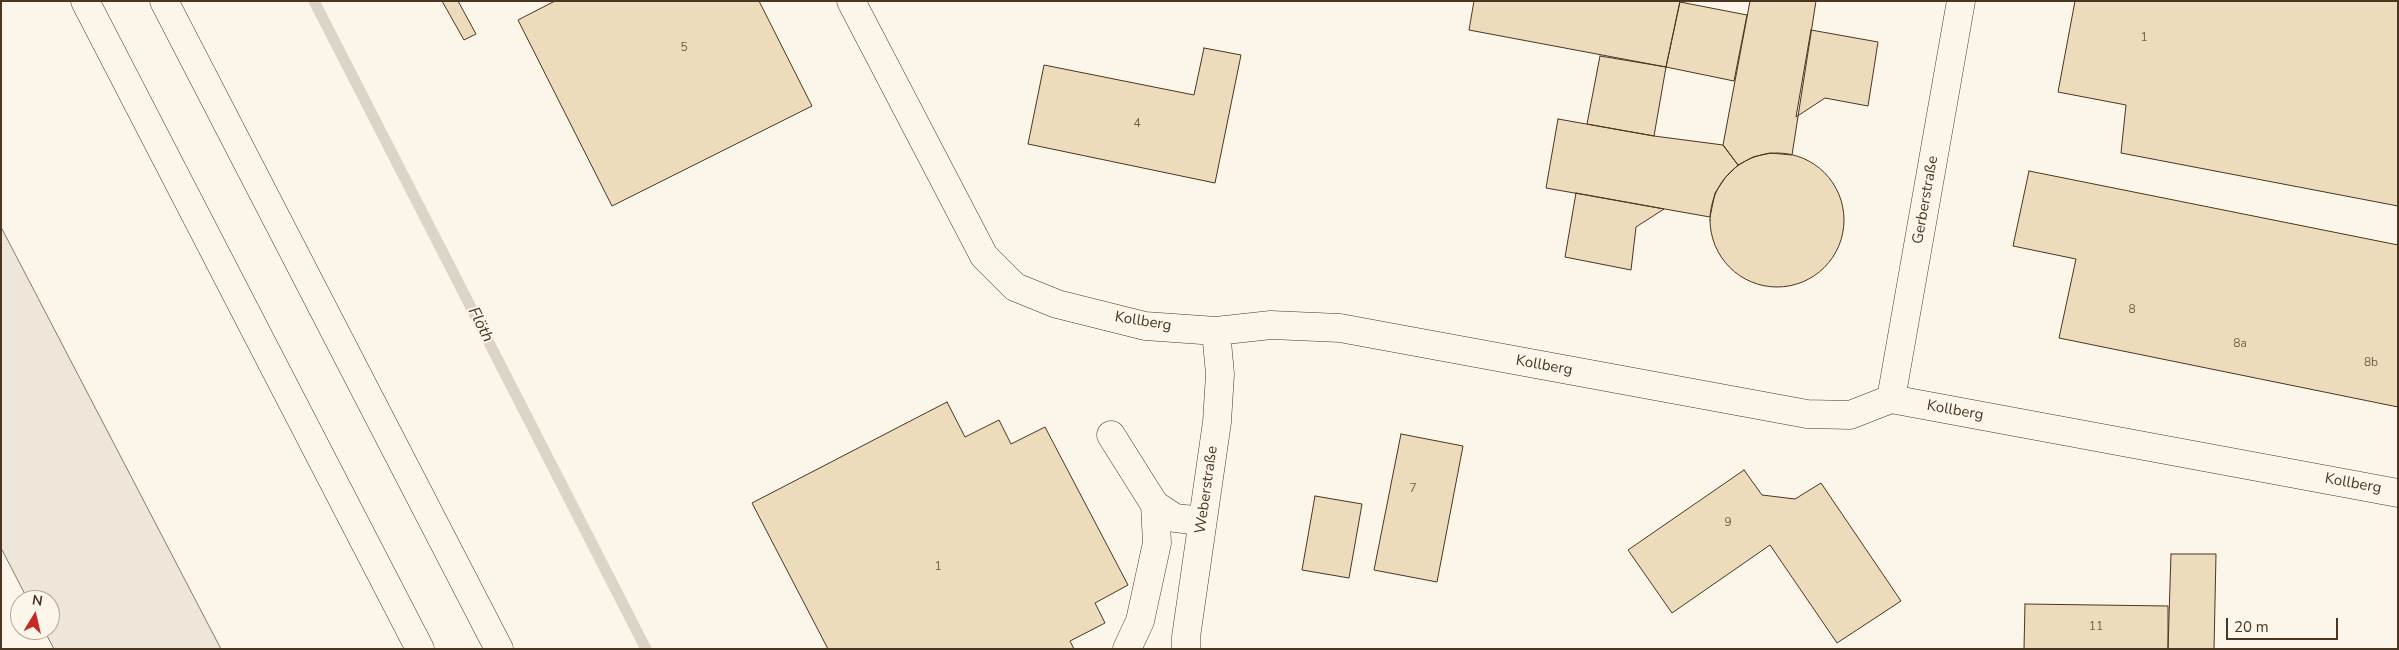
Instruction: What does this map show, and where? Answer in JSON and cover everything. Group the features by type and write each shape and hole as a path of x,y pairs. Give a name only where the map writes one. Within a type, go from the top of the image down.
{"main road":[{"path":"85,1 420,649"},
{"path":"164,1 499,649"},
{"name":"Kollberg","path":"851,1 984,256 1015,287 1057,304 1145,326 1216,331 1271,325 1340,328 1807,414 1850,415 1891,399 2398,493"},
{"name":"Gerberstraße","path":"1891,399 1961,1"},
{"name":"Weberstraße","path":"1186,649 1186,637 1217,422 1220,374 1216,331"},
{"path":"1111,435 1155,505 1175,518 1202,522"},
{"path":"1127,649 1140,621 1157,543 1155,505"}],"shaded area":[{"path":"1,227 221,649 54,649 49,640 60,640 60,590 23,590 1,548"}],"building":[{"path":"442,1 458,1 476,34 464,40"},
{"path":"555,1 759,1 812,106 612,206 518,20"},
{"path":"1474,1 1680,1 1666,67 1469,30"},
{"path":"1750,1 1816,1 1792,155 1770,153 1753,157 1738,165 1723,145"},
{"path":"2075,1 2398,1 2398,206 2121,153 2126,105 2058,92"},
{"path":"1680,2 1747,15 1734,81 1666,67"},
{"path":"1811,30 1878,42 1868,106 1825,98 1796,117"},
{"path":"1204,48 1241,55 1215,183 1028,144 1044,65 1194,95"},
{"path":"1600,56 1666,67 1654,136 1587,124"},
{"path":"1558,119 1654,136 1723,145 1738,165 1725,178 1715,193 1710,217 1546,188"},
{"path":"1777,153 1803,158 1814,164 1824,173 1833,183 1839,194 1844,220 1839,246 1833,257 1824,267 1814,276 1803,282 1777,287 1751,282 1740,276 1730,267 1721,257 1715,246 1710,220 1715,194 1721,183 1730,173 1740,164 1751,158"},
{"path":"2029,171 2398,245 2398,407 2059,338 2076,259 2013,246"},
{"path":"1576,193 1664,209 1636,227 1631,270 1565,257"},
{"path":"947,402 965,437 999,420 1011,444 1045,427 1128,585 1095,603 1105,623 1070,641 1074,649 828,649 752,503"},
{"path":"1401,434 1463,446 1437,582 1374,570"},
{"path":"1744,470 1762,495 1795,499 1821,483 1901,601 1837,643 1770,545 1672,613 1628,550"},
{"path":"1315,496 1362,504 1349,578 1302,570"},
{"path":"2171,554 2216,554 2214,649 2168,649"},
{"path":"2025,604 2168,606 2168,649 2024,649"}],"waterway":[{"name":"Flöth","path":"314,1 646,649"}]}
